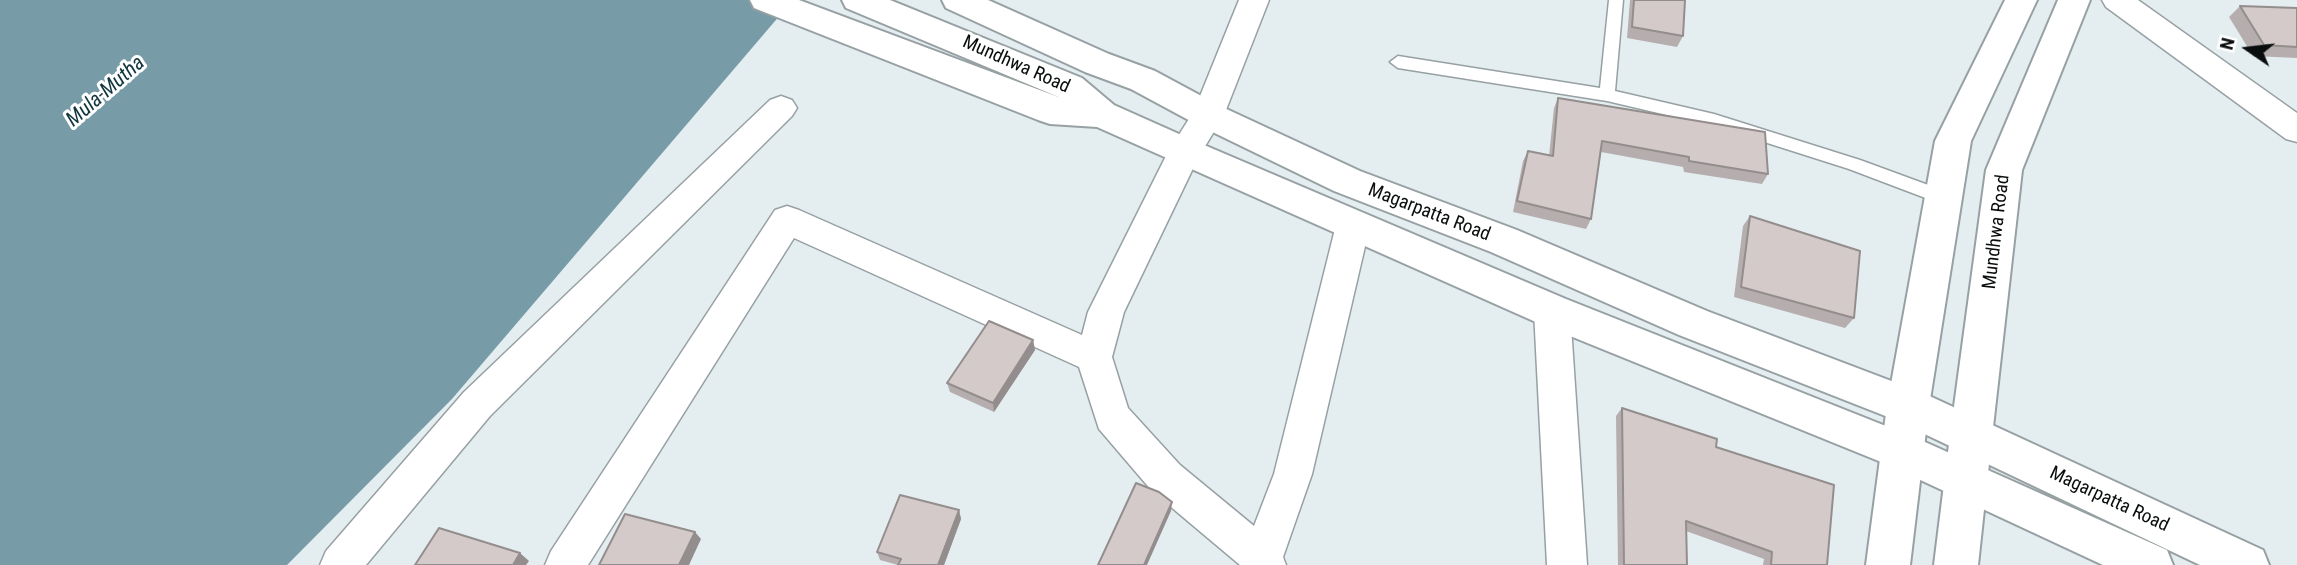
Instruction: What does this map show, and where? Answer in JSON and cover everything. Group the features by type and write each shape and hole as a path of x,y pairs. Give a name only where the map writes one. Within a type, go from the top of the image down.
{"main road":[{"path":"766,0 1050,111 1102,114"},
{"name":"Mundhwa Road","path":"858,0 918,22 1070,87 1102,114 1184,152"},
{"name":"Magarpatta Road","path":"958,0 1097,63 1143,80 1208,115 1347,181 1504,241 1693,323 1909,406"},
{"path":"1013,0 1117,47 1143,80"},
{"path":"1888,565 1901,451 1953,141 2021,0"},
{"name":"Mundhwa Road","path":"1956,565 2004,170 2074,0"},
{"name":"Magarpatta Road","path":"1184,152 1552,311 1901,451"},
{"path":"1909,406 1972,436"},
{"name":"Magarpatta Road","path":"1972,436 2247,565"},
{"path":"1901,451 2151,565"}],"street":[{"path":"1254,0 1208,115 1184,152 1107,312 1094,357 1112,417 1166,478 1264,561 1293,474 1353,225"},
{"path":"2117,0 2297,130"},
{"path":"2257,101 2297,102"},
{"path":"340,565 477,404 781,108"},
{"path":"565,565 788,220 1094,357"},
{"path":"1552,311 1567,565"}],"lane":[{"path":"1607,95 1616,0"},
{"path":"1398,62 1607,95 1714,120 1854,164 1944,198"}],"water":[{"name":"Mula-Mutha","path":"0,0 793,0 452,399 287,565 0,565"}],"building":[{"path":"1634,0 1685,0 1683,36 1632,27"},
{"path":"2240,6 2297,8 2297,47 2264,45"},
{"path":"1558,98 1765,132 1768,174 1689,161 1689,157 1602,141 1591,219 1517,201 1528,151 1553,156"},
{"path":"1750,216 1860,251 1854,318 1741,287"},
{"path":"989,321 1033,340 993,403 947,383"},
{"path":"1622,408 1717,439 1716,447 1834,485 1827,565 1771,565 1772,552 1686,521 1687,565 1624,565"},
{"path":"1136,483 1159,492 1172,502 1144,565 1098,565"},
{"path":"900,495 959,510 938,565 898,565 901,559 877,552"},
{"path":"625,514 695,532 679,565 599,565"},
{"path":"439,528 520,553 513,565 415,565"}]}
